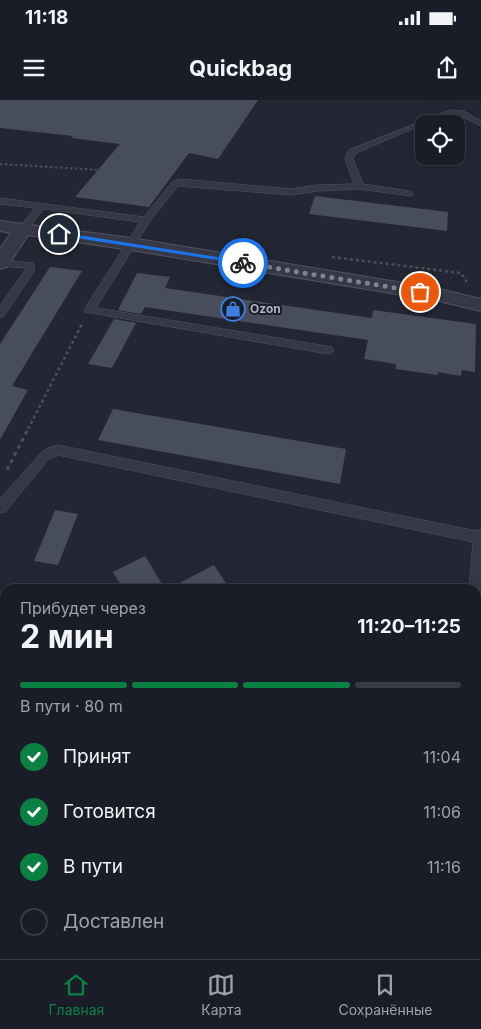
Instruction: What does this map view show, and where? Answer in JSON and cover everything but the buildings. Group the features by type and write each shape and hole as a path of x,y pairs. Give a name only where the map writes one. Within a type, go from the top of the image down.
{"street":[{"path":"0,226 131,244 439,295 481,305"},
{"path":"0,263 23,229"}],"lane":[{"path":"359,186 349,159 352,152 361,147 451,112 460,113 481,124"},
{"path":"328,350 89,310 146,220 175,184 180,182 291,192 317,188 359,186 409,194"},
{"path":"0,201 146,220"},
{"path":"23,229 42,206"},
{"path":"0,263 29,265 30,270 0,314"},
{"path":"0,508 44,457 50,452 58,450 481,536 478,584"}],"path":[{"path":"0,164 134,172 175,184"},
{"path":"4,476 89,310"}],"way so far":[{"path":"243,263 420,292"}],"place":[{"name":"Ozon","path":"233,309"}],"route":[{"path":"59,234 243,263"}]}
